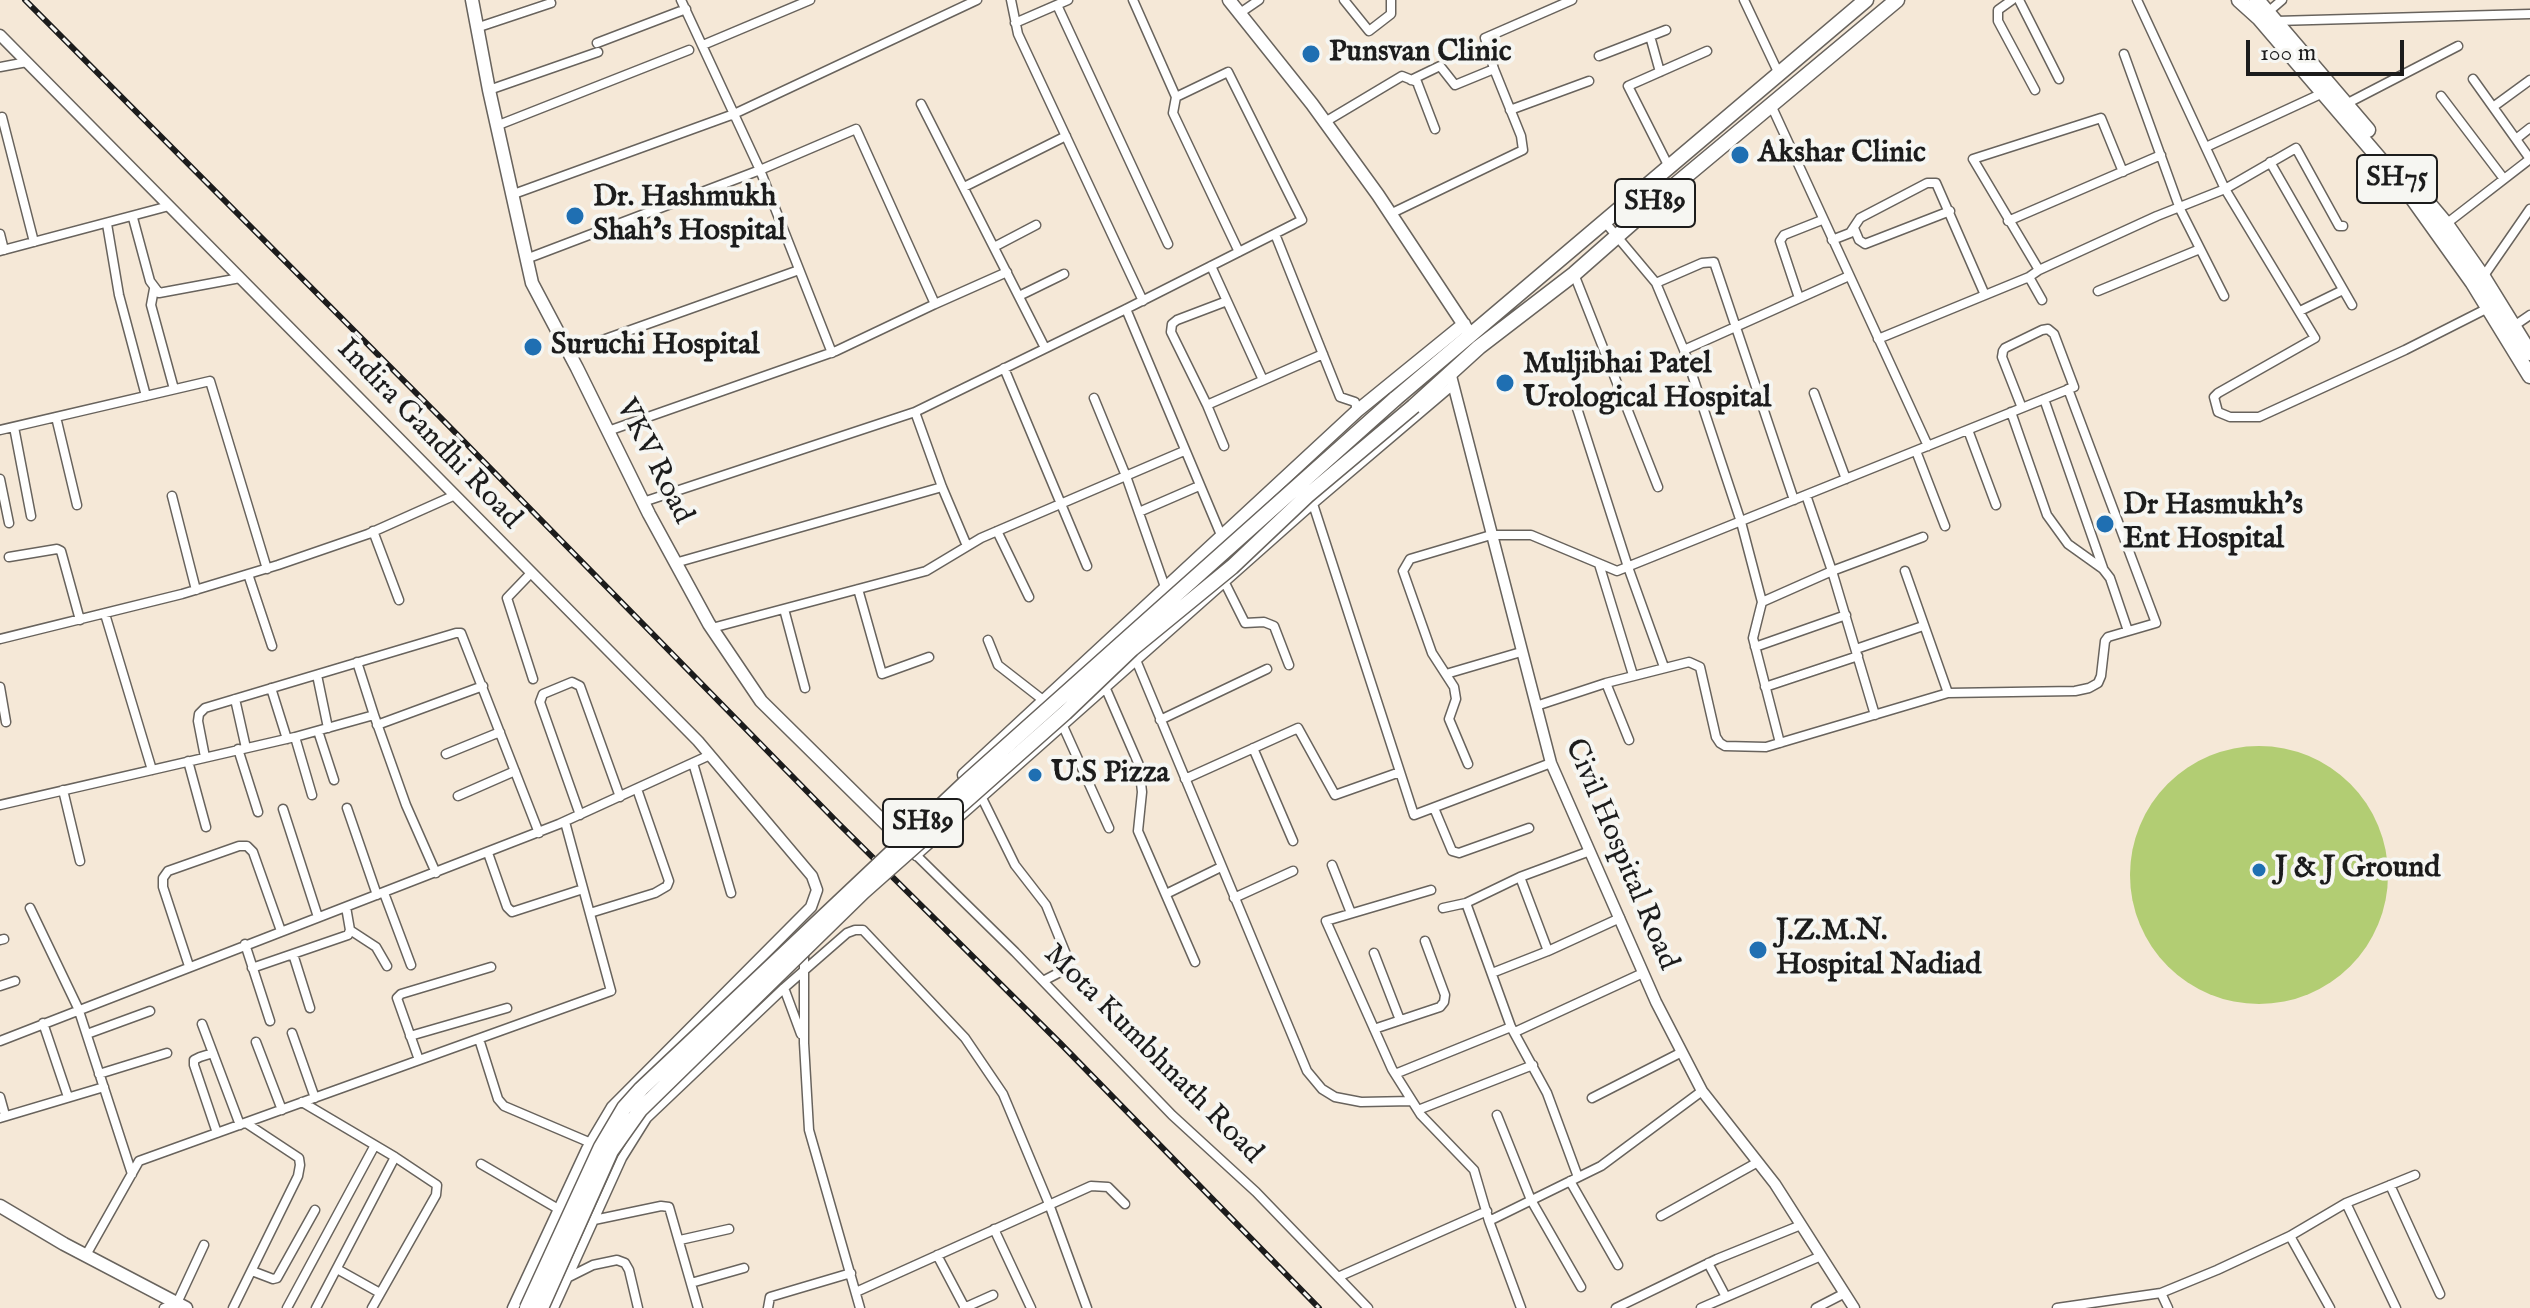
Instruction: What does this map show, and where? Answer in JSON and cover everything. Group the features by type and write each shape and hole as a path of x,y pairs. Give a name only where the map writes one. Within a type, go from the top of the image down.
{"main road":[{"name":"VKV Road","path":"472,0 496,126 532,283 643,502 712,628 761,701 899,837"},
{"path":"1229,0 1325,122 1479,347"},
{"name":"SH89","path":"527,1308 601,1147 624,1108 641,1089 964,784 1395,399 1467,329 1604,221 1866,0"},
{"name":"SH89","path":"541,1308 611,1151 640,1110 863,892 1065,713 1132,649 1232,567 1307,496 1451,378 1479,347 1574,274 1897,0"},
{"name":"SH75","path":"2239,0 2328,91 2346,104 2446,224 2483,277 2530,376"},
{"name":"SH75","path":"2257,0 2494,305 2514,326 2530,353"},
{"path":"899,837 1357,411 1467,329"},
{"path":"0,1206 181,1306"}],"street":[{"path":"681,0 760,170 832,353"},
{"path":"703,45 810,0"},
{"path":"511,195 734,114 977,0"},
{"path":"1011,0 1018,34 1143,301"},
{"path":"1015,23 1068,0"},
{"path":"1133,0 1176,97 1173,113 1239,252"},
{"path":"1240,13 1259,0"},
{"path":"1344,0 1369,31 1391,14 1391,0"},
{"path":"1390,214 1523,150 1485,38 1572,0"},
{"path":"1744,0 1779,74"},
{"path":"2012,0 1998,10 1998,21 2035,90"},
{"path":"2019,0 2059,79"},
{"path":"2137,0 2225,189 2315,338 2218,393 2214,397 2218,412 2230,417 2259,417 2494,305"},
{"path":"2272,17 2282,0"},
{"path":"476,28 551,3"},
{"path":"1057,5 1168,244"},
{"path":"489,90 686,9"},
{"path":"2272,17 2530,14"},
{"path":"1599,56 1666,30"},
{"name":"Indira Gandhi Road","path":"0,35 710,755 812,876 817,890 816,898 804,914"},
{"path":"1650,36 1660,72"},
{"path":"2346,104 2458,46"},
{"path":"496,126 689,50"},
{"path":"1669,167 1628,86 1707,51"},
{"path":"2124,54 2180,209 2224,296"},
{"path":"0,67 27,62"},
{"path":"1411,80 1440,66 1455,85 1494,69"},
{"path":"643,502 915,412 1302,220 1228,72 1176,97"},
{"path":"1325,122 1402,76 1417,82 1435,129"},
{"path":"2446,224 2530,159 2473,79"},
{"path":"2493,107 2530,80"},
{"path":"1510,110 1589,81"},
{"path":"2206,147 2328,91"},
{"path":"2441,96 2504,179"},
{"path":"921,104 1045,348"},
{"path":"1771,105 1928,446"},
{"path":"2,117 34,242"},
{"path":"2039,270 1973,159 2101,118 2123,172"},
{"path":"2516,139 2530,128"},
{"path":"526,259 760,170 856,129 935,304"},
{"path":"964,187 1066,136"},
{"path":"1878,339 2029,277 2157,216 2225,189 2296,148 2339,226 2343,226"},
{"path":"2008,221 2161,155"},
{"path":"2270,162 2352,305"},
{"path":"1832,240 1854,228 1860,218 1927,183 1939,186 1985,295"},
{"path":"0,234 2,250 133,218 169,206"},
{"path":"2483,277 2530,209"},
{"path":"1854,228 1859,240 1865,244 1950,211"},
{"path":"133,218 154,289 151,305 174,389"},
{"path":"1799,298 1780,241 1784,235 1822,220"},
{"path":"1604,221 1648,270 1684,350 1741,522 1762,602 1761,615 1753,629 1755,647 1780,743"},
{"path":"107,224 119,295 146,396"},
{"path":"994,247 1036,225"},
{"path":"1275,234 1340,397 1355,402 1357,411"},
{"path":"2098,291 2200,249"},
{"path":"1656,283 1702,263 1714,262 1794,500"},
{"path":"1211,266 1263,380"},
{"path":"569,352 799,270"},
{"path":"608,431 832,353 1007,272"},
{"path":"1019,296 1064,274"},
{"path":"1574,274 1658,487"},
{"path":"1684,350 1849,276"},
{"path":"2029,277 2042,300"},
{"path":"154,289 159,293 240,278"},
{"path":"2300,311 2343,290"},
{"path":"1224,446 1171,332 1172,324 1177,320 1227,301"},
{"path":"1126,309 1221,535"},
{"path":"2514,326 2530,315"},
{"path":"1468,764 1449,719 1456,699 1454,687 1432,653 1403,571 1410,559 1491,535 1531,535 1617,571 1741,522 2074,387 2054,334 2048,329 2003,351 2002,357 2022,408"},
{"path":"1207,405 1323,354"},
{"path":"1004,368 1087,566"},
{"path":"916,856 1451,378"},
{"name":"Civil Hospital Road","path":"1451,378 1551,763 1643,973 1702,1091 1758,1162 1854,1308"},
{"path":"0,430 210,381 267,569"},
{"path":"1536,706 1633,675 1689,662 1700,667 1716,737 1725,746 1766,747 1948,693 2075,691 2098,683 2105,641 2156,623 2068,389"},
{"path":"1814,393 1846,479"},
{"path":"1094,398 1126,476 1165,587"},
{"path":"2044,399 2103,569"},
{"path":"1576,405 1664,667"},
{"path":"915,412 967,546"},
{"path":"2011,412 2047,515 2068,544 2103,569 2110,578 2128,631"},
{"path":"56,417 77,505"},
{"path":"14,427 31,516"},
{"path":"1968,430 1996,505"},
{"path":"712,628 926,571 997,531 1184,451"},
{"path":"1916,451 1945,526"},
{"path":"0,479 9,523"},
{"path":"1139,512 1199,486"},
{"path":"675,563 942,487"},
{"path":"1806,495 1875,715"},
{"path":"172,496 196,590"},
{"path":"0,639 105,614 267,569 373,531 453,496"},
{"path":"1313,504 1414,815 1551,763"},
{"path":"373,531 399,600"},
{"path":"997,531 1029,597"},
{"path":"1762,602 1832,571 1923,537"},
{"path":"9,557 57,549 61,551 80,620"},
{"path":"1599,564 1633,675"},
{"path":"1905,571 1948,693"},
{"path":"531,573 507,598 533,679"},
{"path":"248,574 272,646"},
{"path":"1225,583 1245,623 1264,622 1274,626 1289,665"},
{"path":"858,589 882,674 929,657"},
{"path":"784,609 805,688"},
{"path":"105,614 152,770"},
{"path":"1755,647 1846,615"},
{"path":"1765,687 1923,626"},
{"path":"205,757 198,721 199,714 205,708 461,633 539,833"},
{"path":"988,640 998,665 1043,700"},
{"path":"1446,674 1521,652"},
{"path":"1136,660 1307,1071 1322,1089 1335,1097 1361,1102 1412,1101"},
{"path":"357,662 406,805 436,873"},
{"path":"1160,720 1267,669"},
{"path":"317,675 323,729 334,780"},
{"path":"580,815 540,702 543,694 572,682 580,686 620,797"},
{"path":"1606,683 1629,740"},
{"path":"0,805 323,729 376,720 483,686"},
{"path":"0,687 6,722"},
{"path":"271,688 312,795"},
{"path":"1106,689 1139,765 1142,792 1138,831 1195,962"},
{"path":"235,699 242,749 258,812"},
{"path":"1063,726 1109,828"},
{"path":"1185,779 1298,728 1335,795 1400,772"},
{"path":"446,754 500,732"},
{"path":"1253,748 1293,841"},
{"path":"0,1041 78,1008 539,833 710,755"},
{"path":"188,761 206,827"},
{"path":"693,763 731,893"},
{"path":"458,796 515,771"},
{"path":"590,913 655,893 667,886 669,881 637,789"},
{"path":"63,790 80,861"},
{"path":"982,798 1015,865 1046,905 1068,959 1066,969 1043,981"},
{"path":"347,808 411,965"},
{"path":"1434,808 1446,842 1452,851 1459,853 1529,828"},
{"path":"283,809 318,917"},
{"path":"86,1255 139,1161 611,991 565,822"},
{"name":"Mota Kumbhnath Road","path":"899,837 1130,1073 1256,1192 1368,1308"},
{"path":"189,966 163,887 163,878 168,871 239,846 247,846 253,852 281,931"},
{"path":"1443,908 1466,903 1520,877 1590,851"},
{"path":"488,853 507,907 512,912 583,889"},
{"path":"1332,865 1351,913"},
{"path":"1166,894 1221,867"},
{"path":"1234,898 1293,871"},
{"path":"1520,877 1548,951"},
{"path":"1431,890 1326,921 1395,1074 1418,1110 1474,1170 1521,1308"},
{"path":"1466,903 1513,1029 1547,1093 1574,1179 1618,1265"},
{"path":"346,907 350,930 376,947 387,966"},
{"path":"30,908 78,1008 132,1174"},
{"path":"804,914 804,1043 809,1130 860,1308"},
{"path":"513,1308 591,1143 612,1107 804,914"},
{"path":"1492,973 1620,918"},
{"path":"252,968 342,938 350,930"},
{"path":"554,1308 622,1158 647,1118 784,988 847,933 863,930 965,1038 1003,1094 1049,1204 1087,1308"},
{"path":"1374,1029 1440,1007 1444,1002 1445,995 1425,941"},
{"path":"245,944 270,1021"},
{"path":"1374,953 1400,1020"},
{"path":"293,954 310,1008"},
{"path":"419,1060 397,998 401,994 491,967"},
{"path":"1395,1074 1513,1029 1643,973"},
{"path":"0,986 15,981"},
{"path":"784,988 804,1043"},
{"path":"410,1036 507,1008"},
{"path":"87,1034 150,1011"},
{"path":"43,1023 68,1097"},
{"path":"202,1024 243,1124 299,1158 300,1165 298,1176 233,1308"},
{"path":"292,1033 315,1098"},
{"path":"479,1039 498,1099 504,1106 591,1143"},
{"path":"256,1042 282,1110"},
{"path":"1592,1098 1682,1052"},
{"path":"99,1074 167,1053"},
{"path":"213,1053 194,1060 194,1065 217,1133"},
{"path":"1418,1110 1533,1065"},
{"path":"0,1097 3,1117 104,1087"},
{"path":"1338,1277 1531,1200 1601,1166 1702,1091"},
{"path":"302,1102 395,1157 434,1182 438,1189 372,1308"},
{"path":"1497,1115 1531,1200 1581,1287"},
{"path":"287,1308 375,1145"},
{"path":"316,1308 395,1157"},
{"path":"1661,1216 1758,1162"},
{"path":"481,1164 560,1210"},
{"path":"2057,1308 2161,1293 2290,1236 2346,1203 2415,1175"},
{"path":"856,1292 1078,1190 1099,1185 1108,1187 1125,1204"},
{"path":"2390,1185 2440,1294"},
{"path":"2346,1203 2396,1308"},
{"path":"594,1220 669,1207 698,1308"},
{"path":"252,1271 277,1278 315,1210"},
{"path":"1616,1308 1708,1263 1801,1225"},
{"path":"680,1240 729,1229"},
{"path":"994,1229 1031,1308"},
{"path":"2290,1236 2330,1308"},
{"path":"164,1308 181,1306 204,1245"},
{"path":"937,1255 964,1308 993,1295"},
{"path":"1701,1308 1821,1256"},
{"path":"569,1278 593,1265 617,1260 625,1263 638,1308"},
{"path":"1708,1263 1726,1297"},
{"path":"691,1283 744,1268"},
{"path":"337,1269 380,1293"},
{"path":"768,1308 770,1297 851,1273"},
{"path":"1816,1308 1845,1293"},
{"path":"2161,1293 2168,1308"}],"green space":[{"name":"J & J Ground","path":"2259,746 2308,756 2350,784 2378,826 2388,875 2378,924 2350,966 2308,994 2259,1004 2210,994 2168,966 2140,924 2130,875 2140,826 2168,784 2210,756"}],"railway":[{"path":"25,0 1319,1308"}],"place":[{"name":"Punsvan Clinic","path":"1311,54"},
{"name":"Akshar Clinic","path":"1740,155"},
{"name":"Dr. Hashmukh Shah's Hospital","path":"575,216"},
{"name":"Suruchi Hospital","path":"533,347"},
{"name":"Muljibhai Patel Urological Hospital","path":"1505,383"},
{"name":"Dr Hasmukh's Ent Hospital","path":"2105,524"},
{"name":"U.S Pizza","path":"1035,775"},
{"name":"J & J Ground","path":"2259,870"},
{"name":"J.Z.M.N. Hospital Nadiad","path":"1758,950"}]}
